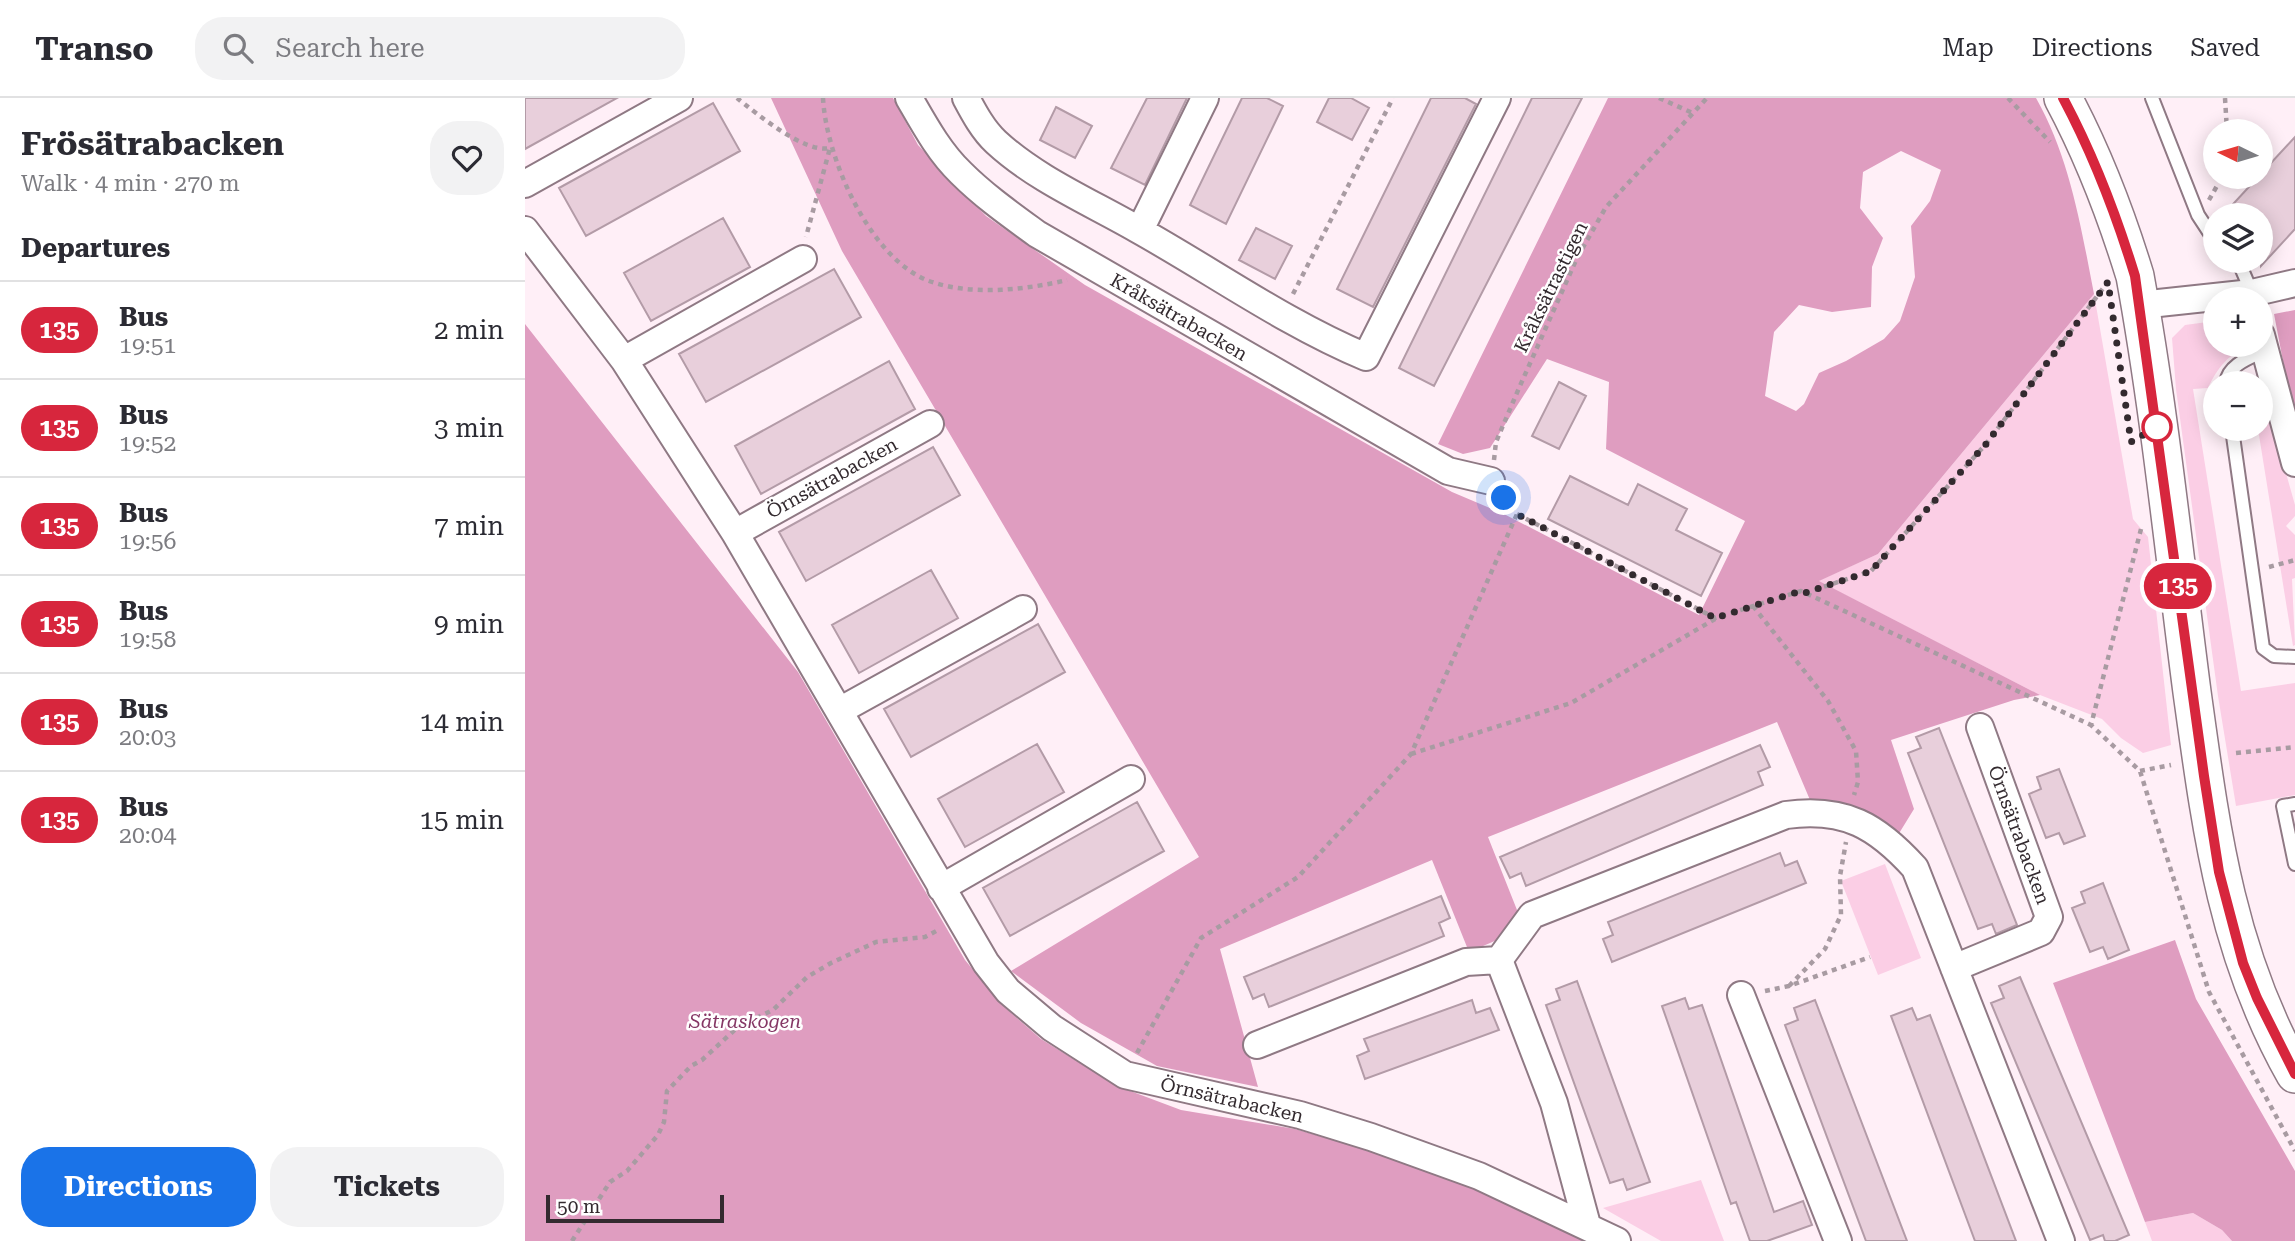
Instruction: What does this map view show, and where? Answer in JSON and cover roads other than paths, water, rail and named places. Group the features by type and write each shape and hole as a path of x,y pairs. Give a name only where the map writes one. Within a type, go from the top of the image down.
{"street":[{"path":"525,184 679,98"},
{"name":"Kråksätrabacken","path":"909,98 931,136 959,172 993,202 1037,234 1448,471 1491,481"},
{"path":"966,98 976,118 995,142 1034,170 1282,316 1366,357 1497,98"},
{"path":"1140,230 1205,98"},
{"path":"2063,98 2090,149 2114,208 2135,276 2125,300 2219,872 2243,963 2295,1074"},
{"name":"Örnsätrabacken","path":"525,230 624,360 735,533 941,888 986,963 1008,991 1052,1028 1125,1075 1300,1115 1371,1137 1479,1176 1617,1241"},
{"path":"624,360 803,259"},
{"path":"2273,289 2295,282"},
{"path":"2125,300 2203,298"},
{"path":"2267,357 2295,463"},
{"name":"Örnsätrabacken","path":"735,533 930,424"},
{"path":"839,711 1023,609"},
{"name":"Örnsätrabacken","path":"1954,968 2041,932 2049,917 1980,727"},
{"path":"941,888 1132,779"},
{"path":"1499,960 1532,915 1786,815 1810,811 1848,818 1891,841 1915,868 2061,1241"},
{"path":"1257,1045 1466,962 1499,960"},
{"path":"1499,960 1554,1103 1587,1225"},
{"path":"1741,995 1838,1241"}],"lane":[{"path":"2153,98 2203,223"},
{"path":"2232,371 2246,357"},
{"path":"2234,441 2263,648 2274,656 2295,657"},
{"path":"2295,804 2283,806 2295,864"}],"park label":[{"name":"Sätraskogen","path":"745,1021"}]}
